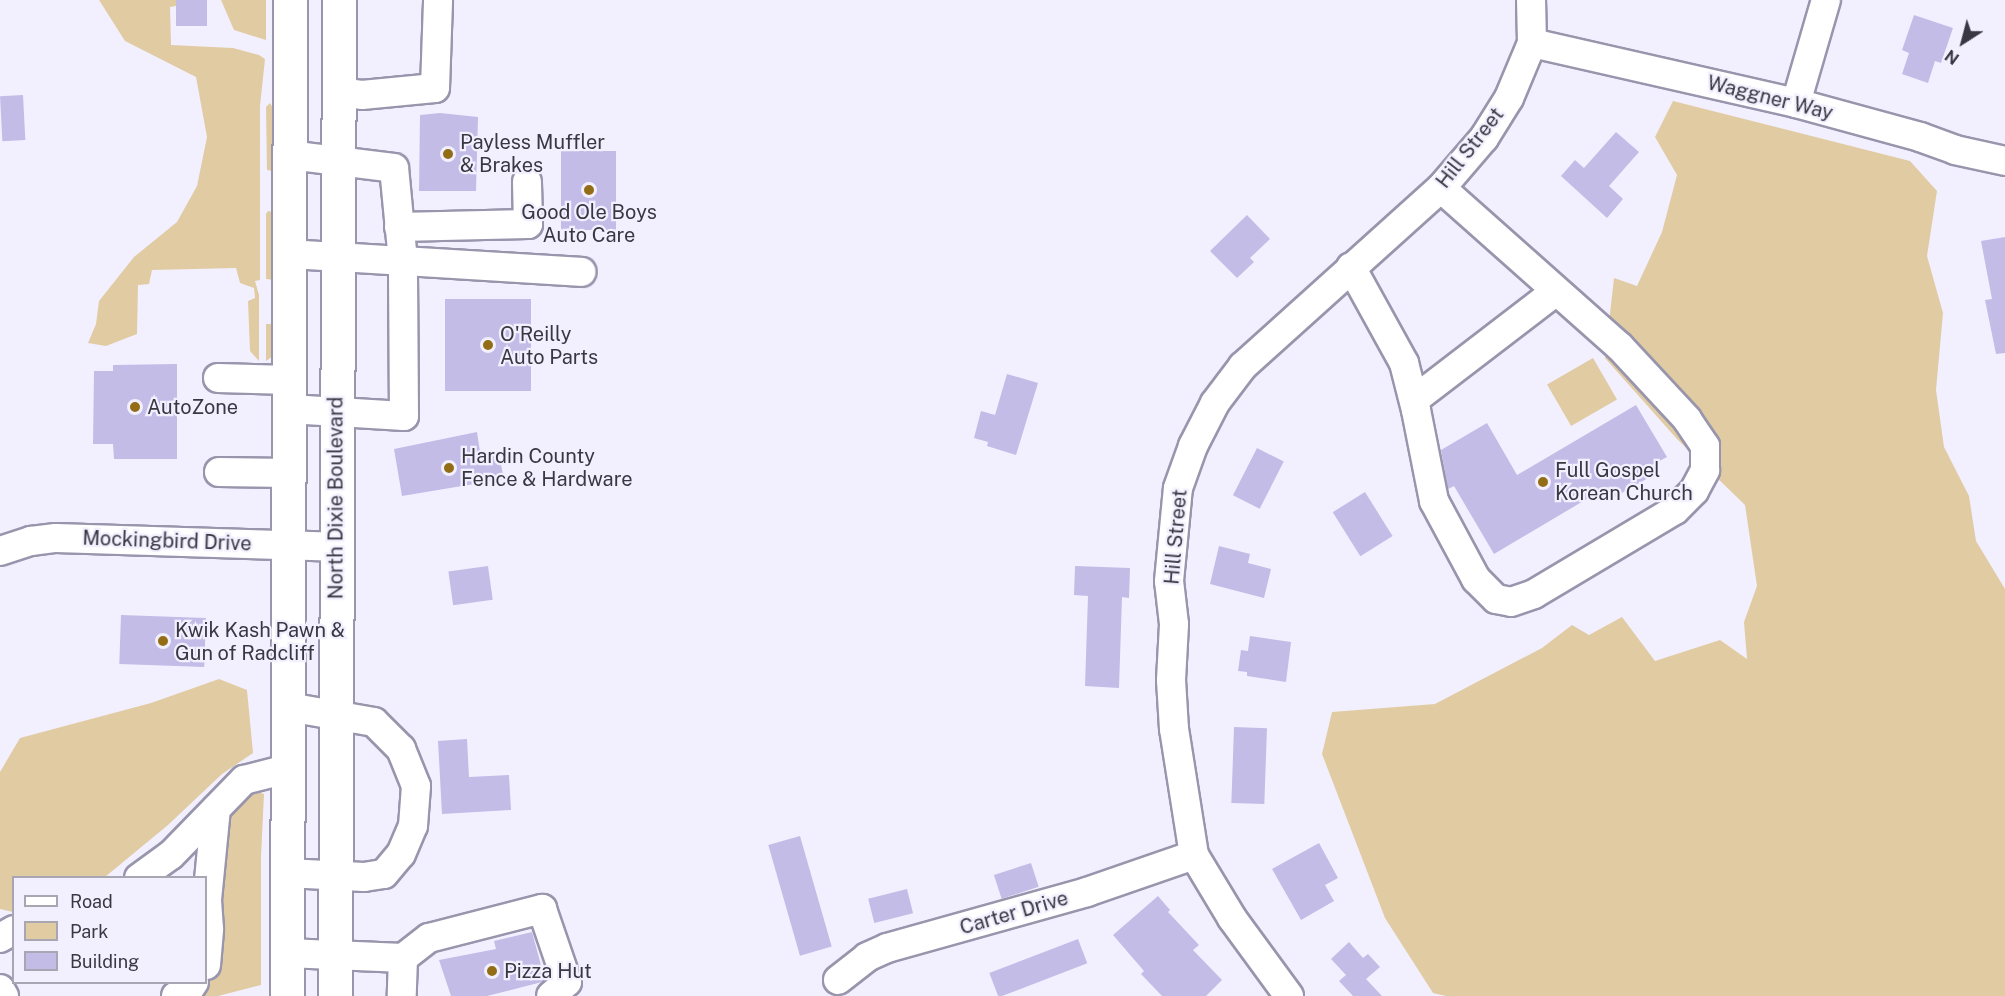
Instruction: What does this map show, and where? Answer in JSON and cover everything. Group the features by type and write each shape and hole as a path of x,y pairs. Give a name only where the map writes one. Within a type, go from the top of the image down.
{"highway":[{"path":"287,996 290,0"},
{"name":"North Dixie Boulevard","path":"335,996 335,547 339,0"}],"street":[{"path":"338,92 362,95 435,88 438,0"},
{"name":"Hill Street","path":"1289,996 1261,961 1194,855 1174,729 1171,680 1174,624 1169,581 1178,488 1193,446 1215,403 1243,366 1441,188 1484,138 1509,98 1532,43 1531,0"},
{"path":"1796,103 1826,0"},
{"name":"Waggner Way","path":"1532,43 1796,103 1920,137 1956,150 2005,161"},
{"path":"219,378 289,394 336,411 404,416 403,261 394,168 290,154"},
{"path":"399,226 528,224 527,182"},
{"path":"1351,267 1404,363 1414,400 1434,501 1476,579 1496,600 1511,602 1534,594 1675,510 1695,491 1705,470 1705,446 1687,419 1620,347 1441,188"},
{"path":"289,254 582,272"},
{"path":"1414,400 1556,291"},
{"path":"219,472 289,473"},
{"name":"Mockingbird Drive","path":"0,551 31,541 56,538 335,547"},
{"path":"287,873 335,877 384,874 401,854 413,826 416,786 401,749 374,722 288,707"},
{"path":"142,876 171,855 244,780 287,769"},
{"path":"207,953 209,929 207,900 216,809"},
{"name":"Carter Drive","path":"838,980 867,957 887,948 1077,895 1194,855"},
{"path":"287,953 403,958 429,938 542,909 567,982 551,996"},
{"path":"402,996 403,958"},
{"path":"176,996 193,984"},
{"path":"0,989 4,996"}],"green space":[{"path":"99,0 176,0 176,6 170,7 171,45 233,48 259,55 265,59 260,106 260,280 255,281 259,295 259,361 250,351 248,301 255,298 254,288 240,283 236,268 152,270 149,284 138,285 137,334 106,346 88,343 96,324 99,301 134,257 177,222 197,186 207,137 196,77 125,41"},
{"path":"221,0 266,0 266,40 234,30"},
{"path":"1673,101 1910,161 1937,191 1927,256 1943,313 1936,390 1944,447 1969,496 1976,541 2005,589 2005,996 1446,996 1433,993 1385,918 1322,754 1332,712 1435,704 1542,648 1572,625 1589,635 1622,617 1655,661 1720,640 1747,659 1744,622 1757,586 1745,505 1677,439 1605,358 1614,278 1637,286 1662,232 1677,175 1655,137"},
{"path":"270,103 273,108 273,171 267,170 266,107"},
{"path":"268,211 273,212 274,280 266,279 266,214"},
{"path":"266,324 274,324 273,356 266,361"},
{"path":"1593,358 1617,400 1571,426 1547,384"},
{"path":"219,679 247,690 253,753 222,774 168,825 106,876 12,876 12,912 0,909 0,772 20,738 151,703"},
{"path":"250,789 264,794 261,857 261,985 218,996 198,996 203,984 207,984 207,976 213,963 223,887 225,837 231,813"}],"building":[{"path":"176,0 207,0 207,26 176,26"},
{"path":"1914,15 1953,28 1941,63 1935,61 1928,83 1902,74 1909,53 1902,50"},
{"path":"23,95 25,140 2,141 0,96"},
{"name":"Payless Muffler & Brakes","path":"440,113 478,117 476,191 419,191 420,115"},
{"path":"1616,132 1639,152 1609,186 1623,199 1607,218 1561,176 1575,160 1584,168"},
{"name":"Good Ole Boys Auto Care","path":"561,151 616,151 616,230 561,230"},
{"path":"1247,215 1270,239 1250,258 1254,262 1237,278 1210,251"},
{"path":"2005,237 2005,353 1996,354 1985,300 1992,299 1981,241"},
{"name":"O'Reilly Auto Parts","path":"445,299 531,299 531,391 445,391"},
{"name":"AutoZone","path":"177,364 177,459 114,459 113,444 93,444 94,371 113,371 113,365"},
{"path":"1007,374 1038,383 1016,455 987,446 988,442 974,438 981,411 995,415"},
{"name":"Full Gospel Korean Church","path":"1636,405 1667,457 1652,465 1657,473 1613,498 1607,487 1494,554 1454,486 1448,489 1441,450 1487,423 1517,475"},
{"name":"Hardin County Fence & Hardware","path":"477,432 481,458 499,455 504,479 402,496 394,449"},
{"path":"1257,448 1284,462 1260,509 1233,495"},
{"path":"1365,492 1393,536 1360,556 1333,512"},
{"path":"1219,546 1250,554 1248,563 1271,569 1264,598 1210,584"},
{"path":"488,566 493,600 453,605 448,572"},
{"path":"1075,566 1130,568 1129,598 1122,597 1119,688 1085,686 1088,596 1074,595"},
{"name":"Kwik Kash Pawn & Gun of Radcliff","path":"121,615 206,618 204,667 119,664"},
{"path":"1250,636 1291,642 1286,682 1247,676 1247,672 1238,671 1241,650 1248,651"},
{"path":"1234,727 1267,728 1264,804 1231,803"},
{"path":"467,739 469,777 509,775 511,810 442,814 438,741"},
{"path":"800,836 832,947 800,956 768,845"},
{"path":"1319,843 1338,878 1325,885 1334,901 1301,920 1272,869"},
{"path":"1031,863 1039,887 1002,899 994,875"},
{"path":"907,889 913,913 874,923 868,899"},
{"path":"1158,896 1170,910 1168,912 1199,945 1193,950 1222,980 1206,996 1162,996 1141,974 1144,971 1113,935"},
{"name":"Pizza Hut","path":"532,932 545,980 487,996 451,996 439,960 496,949 494,941"},
{"path":"1078,939 1087,963 1002,996 998,996 989,973"},
{"path":"1349,942 1363,958 1368,954 1380,967 1366,979 1382,996 1353,996 1339,981 1346,975 1331,959"}],"place":[{"name":"Payless Muffler & Brakes","path":"448,154"},
{"name":"Good Ole Boys Auto Care","path":"589,190"},
{"name":"O'Reilly Auto Parts","path":"488,345"},
{"name":"AutoZone","path":"135,407"},
{"name":"Hardin County Fence & Hardware","path":"449,468"},
{"name":"Full Gospel Korean Church","path":"1543,482"},
{"name":"Kwik Kash Pawn & Gun of Radcliff","path":"163,641"},
{"name":"Pizza Hut","path":"492,971"}]}
